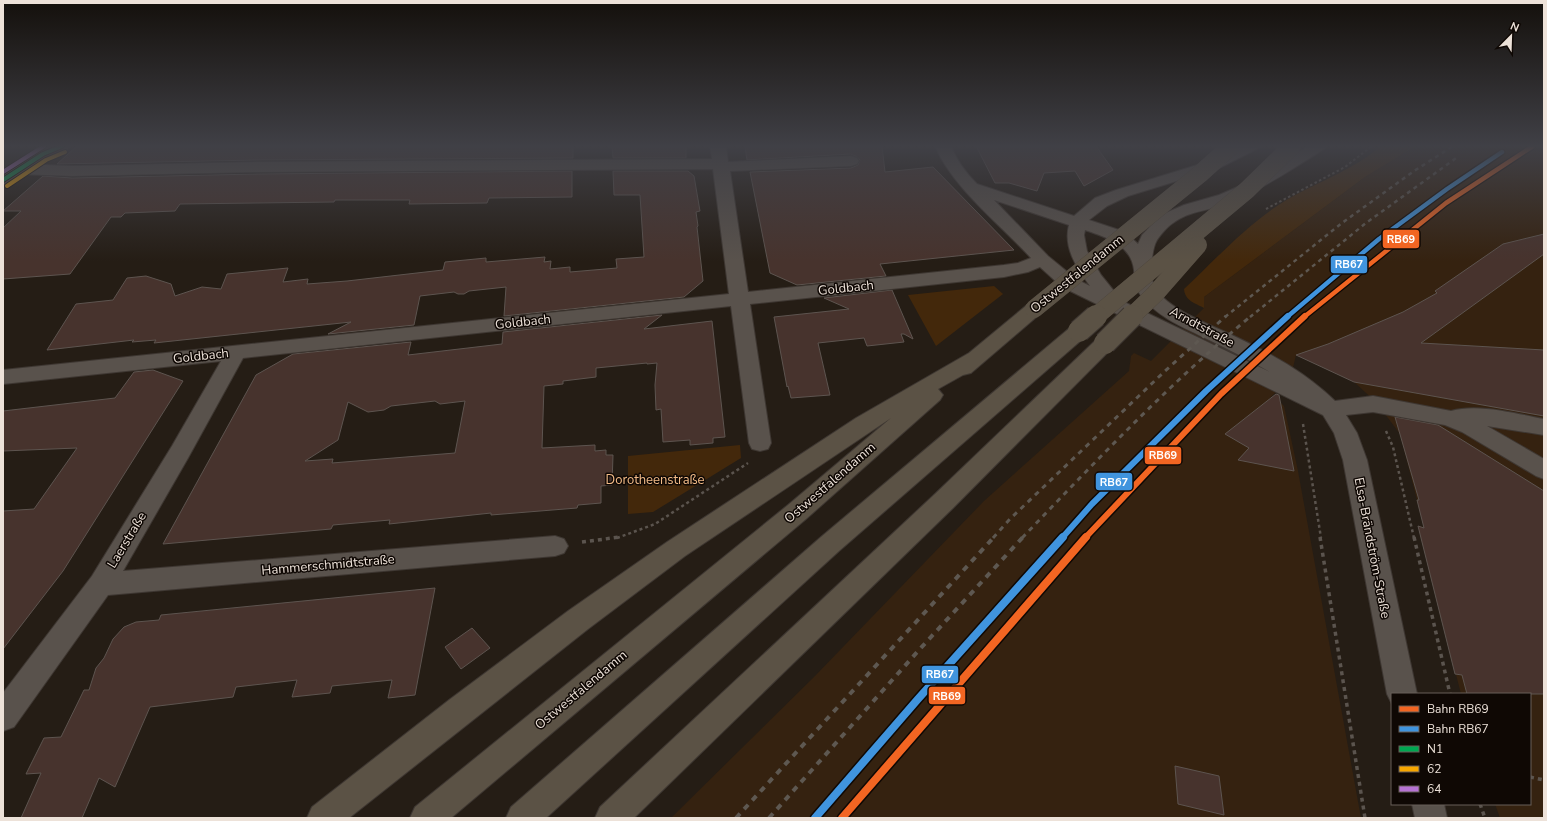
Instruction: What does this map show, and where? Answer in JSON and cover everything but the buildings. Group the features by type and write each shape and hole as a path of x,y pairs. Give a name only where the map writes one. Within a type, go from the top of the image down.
{"highway":[{"name":"Ostwestfalendamm","path":"426,818 797,512 974,358 1186,184"},
{"path":"611,818 938,506 1155,294 1253,184"},
{"path":"522,818 830,544 1079,331 1247,190"},
{"path":"323,818 460,710 578,620 676,549 864,424 974,358"}],"street":[{"path":"724,184 760,443"},
{"name":"Arndtstraße","path":"969,184 1042,260 1069,283 1328,409"},
{"path":"1078,222 1101,202 1122,193 1150,184"},
{"path":"1142,263 1148,239 1167,219 1190,209 1225,199 1257,184"},
{"name":"Arndtstraße","path":"973,188 1119,236 1128,242 1142,263 1143,285 1153,298 1165,308 1186,321 1279,368 1311,391 1328,409"},
{"name":"Arndtstraße","path":"1078,222 1075,235 1078,251 1101,288 1124,311"},
{"name":"Goldbach","path":"3,377 1004,271 1022,268 1042,260"},
{"name":"Laerstraße","path":"3,717 101,584 180,452 236,353"},
{"path":"1328,409 1373,404 1448,418 1470,426 1544,470"},
{"name":"Elsa-Brändström-Straße","path":"1328,409 1341,423 1355,460 1402,693"},
{"path":"1448,418 1470,416 1494,418 1544,427"},
{"name":"Hammerschmidtstraße","path":"101,584 556,546"},
{"path":"1428,805 1431,818"}],"path":[{"path":"1261,211 1312,184"},
{"path":"1302,422 1365,818"},
{"path":"1386,431 1393,447 1450,693"},
{"path":"556,546 616,538 655,524 759,456 760,443"},
{"path":"1531,777 1544,780"},
{"path":"1480,805 1485,818"}],"shaded area":[{"path":"1355,184 1544,184 1544,818 1500,818 1495,805 1531,805 1531,693 1461,693 1418,526 1424,527 1400,434 1376,402 1354,382 1296,355 1291,376 1269,399 1280,402 1284,406 1298,471 1361,818 671,818 815,676 984,501 1129,371 1131,356 1134,353 1151,361 1204,308 1204,297"}],"green space":[{"path":"1317,184 1355,184 1204,297 1204,308 1188,299 1184,289 1234,241 1260,218 1288,199"},
{"path":"994,286 1003,294 936,346 908,295"},
{"name":"Dorotheenstraße","path":"740,445 741,458 653,512 628,514 628,456"}],"railway":[{"path":"1225,317 1342,223 1396,184"},
{"path":"1250,317 1366,223 1420,184"},
{"path":"993,538 1010,519 1165,371 1226,316"},
{"path":"1022,538 1105,452 1162,396 1251,316"},
{"path":"736,818 994,537"},
{"path":"769,818 919,650 1023,537"}],"rail line":[{"name":"RB67","path":"815,818 918,699 1092,504 1206,391 1263,338 1379,239 1454,184"},
{"name":"RB69","path":"842,818 1068,556 1221,394 1292,327 1446,203 1475,184"}]}
